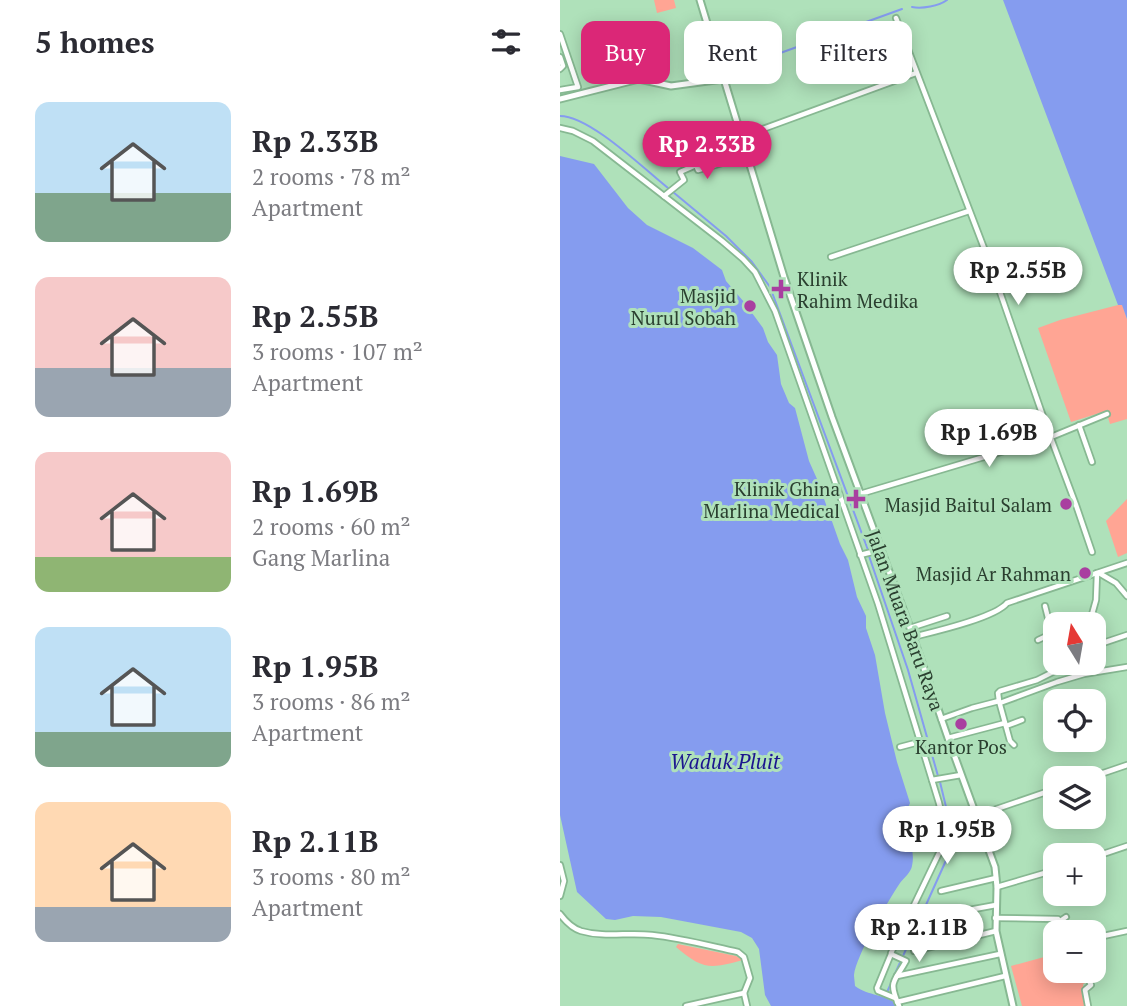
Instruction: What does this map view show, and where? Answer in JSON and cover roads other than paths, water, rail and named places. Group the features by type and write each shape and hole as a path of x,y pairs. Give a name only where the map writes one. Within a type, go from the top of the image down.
{"street":[{"name":"Jalan Muara Baru Raya","path":"700,0 706,21"},
{"path":"896,18 992,269 1092,552"},
{"path":"560,34 578,87 560,90"},
{"path":"560,57 563,66 560,69"},
{"path":"741,137 916,74"},
{"path":"560,99 639,79 664,86 686,84"},
{"name":"Jalan Muara Baru Raya","path":"725,84 784,277 995,867 996,931 1013,1006"},
{"path":"560,128 593,141 743,259 755,272 775,310 896,662 943,821 941,849 906,918 878,991 897,1002 1005,976"},
{"path":"664,197 684,180 680,172 688,168 696,165 698,170 747,156"},
{"path":"831,257 969,211"},
{"path":"860,494 1051,437 1107,414"},
{"path":"1079,425 1093,462"},
{"path":"860,555 880,550"},
{"path":"913,637 981,618 1007,603 1127,563"},
{"path":"1098,573 1116,583 1127,596"},
{"path":"1093,612 1098,573"},
{"path":"1045,606 1047,612"},
{"path":"910,628 947,616"},
{"path":"1106,642 1127,635"},
{"path":"1038,640 1043,638"},
{"path":"941,719 1084,674 1127,667"},
{"path":"1014,745 1010,741 997,696 1000,691 1045,676"},
{"path":"948,738 1022,720"},
{"path":"900,747 919,742"},
{"path":"1106,772 1127,765"},
{"path":"932,780 961,775"},
{"path":"976,816 1043,793"},
{"path":"1106,853 1127,846"},
{"path":"560,865 564,881 560,896"},
{"path":"997,887 1043,874"},
{"path":"941,891 996,878"},
{"path":"925,918 996,905"},
{"path":"560,914 573,928 587,933 610,936 652,935 738,952 744,957 750,978 744,993 747,1006"},
{"path":"1062,920 1066,917"},
{"path":"995,918 1060,920"},
{"path":"914,951 996,931"},
{"path":"1106,935 1127,931"},
{"path":"891,954 906,962 894,979 892,988 897,1002"},
{"path":"897,976 1000,954"},
{"path":"1088,1006 1085,990 1090,983"},
{"path":"686,1006 744,993"}],"water":[{"path":"1003,0 1127,0 1127,319 1122,305 1118,305"},
{"name":"Waduk Pluit","path":"560,156 594,164 628,208 647,225 693,248 722,270 726,281 763,328 777,355 781,384 789,403 795,408 809,461 848,560 857,597 866,616 866,628 875,655 885,713 910,803 906,819 913,858 911,868 873,929 854,975 855,986 899,1006 771,1006 765,995 759,949 752,938 741,932 661,917 606,919 577,892 560,815"}],"waterway":[{"path":"912,7 921,8 947,0"},
{"path":"782,52 902,9"},
{"path":"560,96 609,84"},
{"path":"560,116 572,118 601,134 668,188"},
{"path":"673,192 726,236 752,262 770,287 868,550"},
{"path":"869,556 908,670 938,776"},
{"path":"894,976 948,856 953,836 940,782"},
{"path":"884,999 892,981"}],"place":[{"name":"Klinik Rahim Medika","path":"781,289"},
{"name":"Masjid Nurul Sobah","path":"750,306"},
{"name":"Klinik Ghina Marlina Medical","path":"856,499"},
{"name":"Masjid Baitul Salam","path":"1066,504"},
{"name":"Masjid Ar Rahman","path":"1085,573"},
{"name":"Kantor Pos","path":"961,724"}]}
